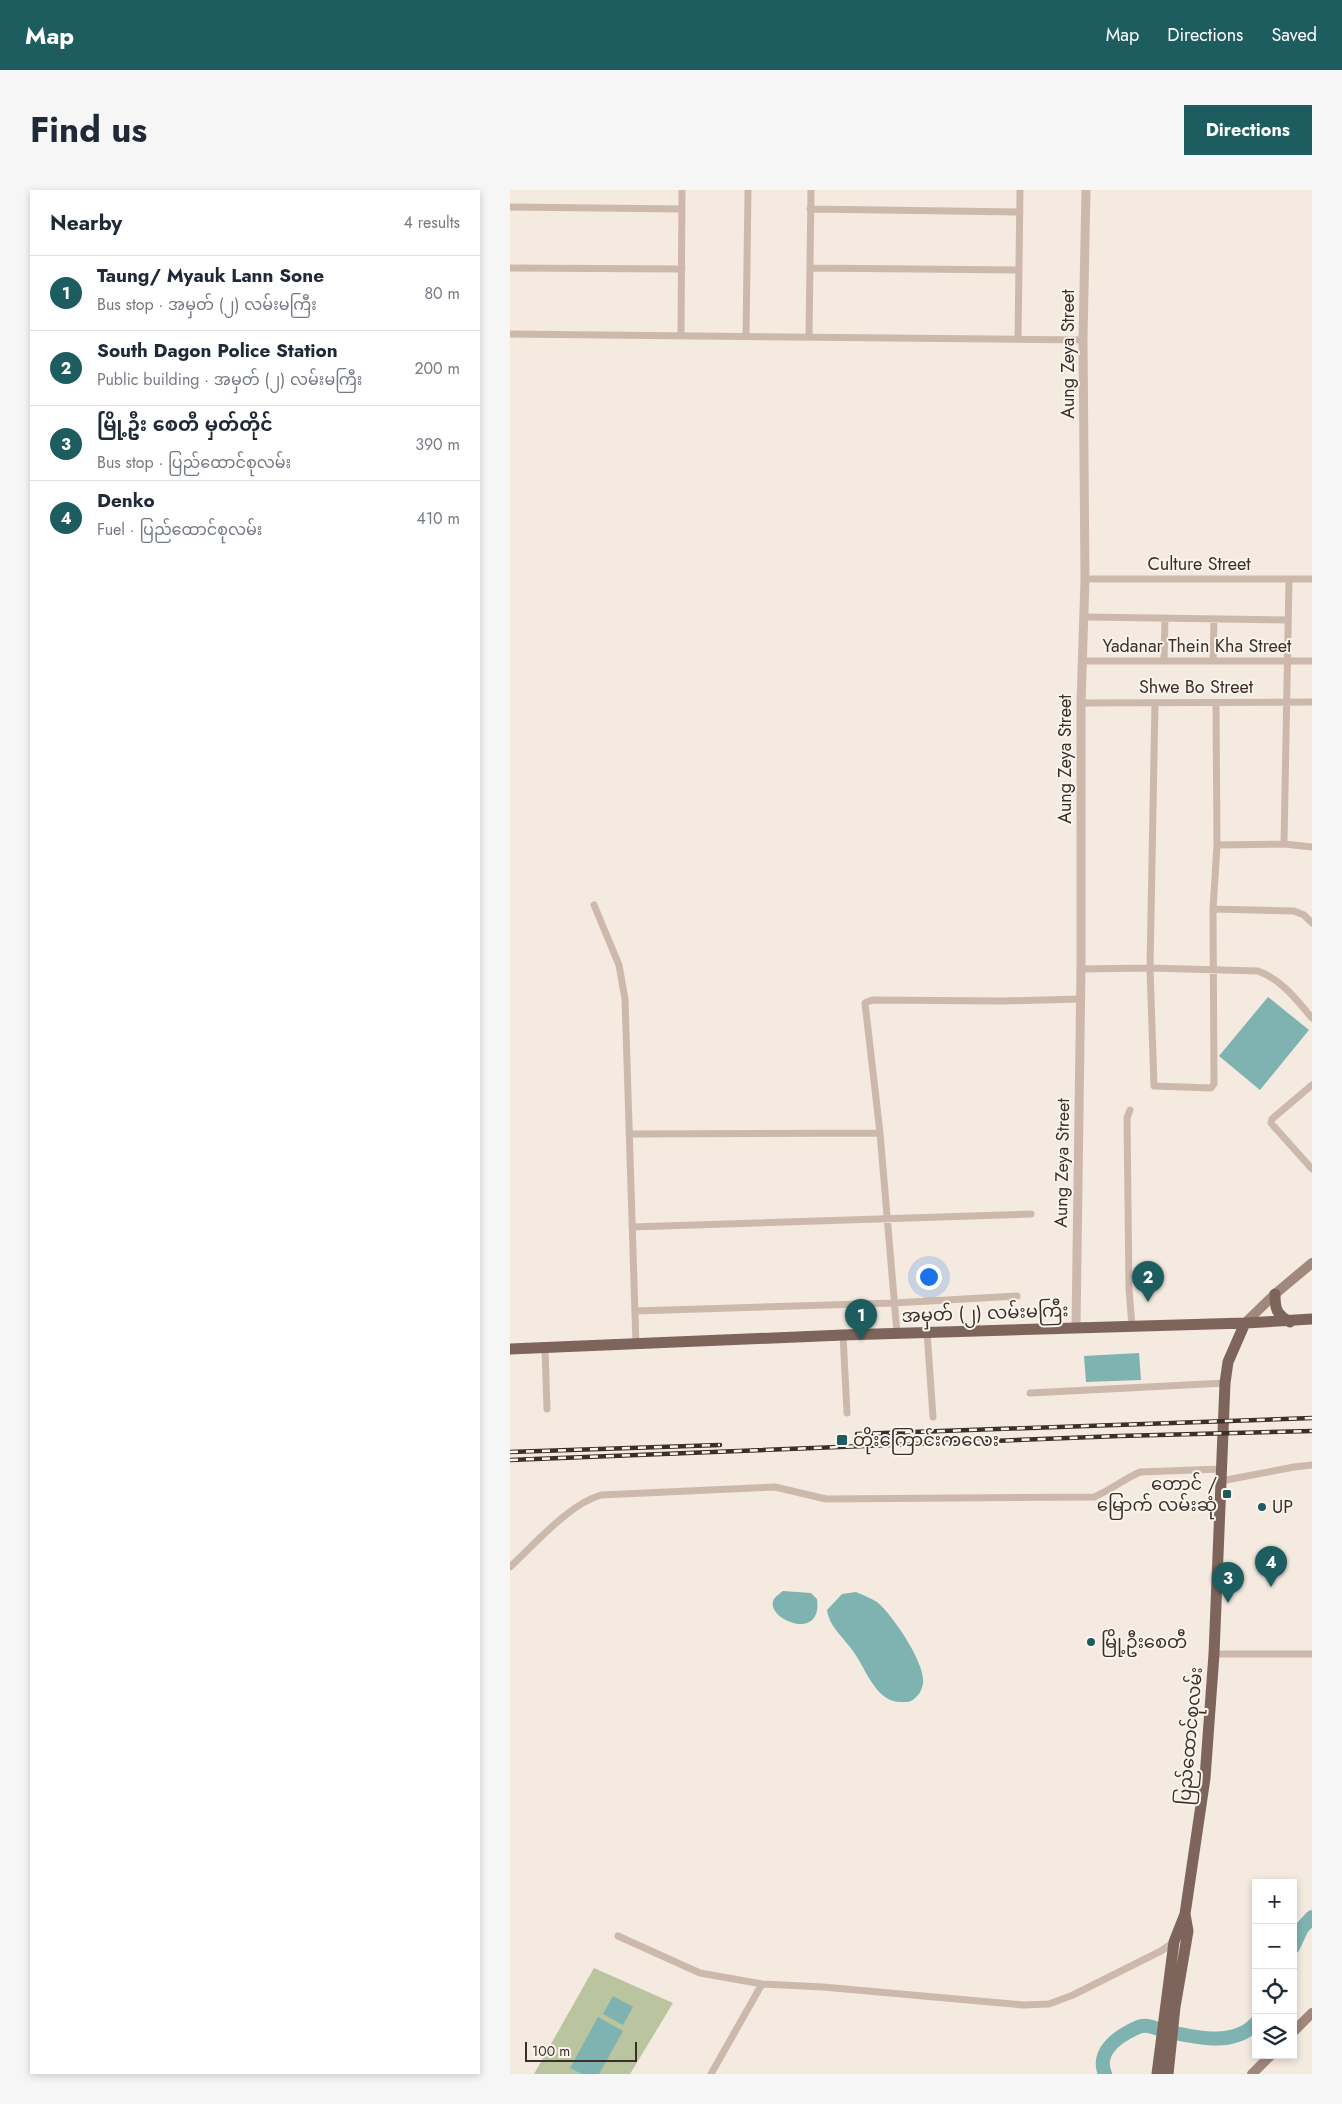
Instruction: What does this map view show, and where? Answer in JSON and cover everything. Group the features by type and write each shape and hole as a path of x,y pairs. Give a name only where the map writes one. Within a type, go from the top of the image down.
{"main road":[{"path":"1245,1323 1275,1294 1312,1263"},
{"path":"1275,1294 1276,1311 1290,1322"},
{"name":"အမှတ် (၂) လမ်းမကြီး","path":"510,1349 897,1333 1312,1320"},
{"name":"ပြည်ထောင်စုလမ်း","path":"1157,2074 1164,2053 1170,2008 1174,1942 1185,1914 1206,1778 1214,1654 1225,1384 1228,1362 1245,1323"},
{"name":"ပြည်ထောင်စုလမ်း","path":"1170,2008 1188,1931 1185,1914"},
{"path":"1297,2028 1312,2014"},
{"name":"ပြည်ထောင်စုလမ်း","path":"1164,2053 1168,2074"},
{"path":"1252,2074 1267,2059"}],"street":[{"path":"681,336 682,190"},
{"path":"746,336 748,190"},
{"path":"808,336 811,190"},
{"path":"1018,339 1020,190"},
{"name":"Aung Zeya Street","path":"1076,1327 1081,970 1081,703 1085,618 1083,340 1086,190"},
{"path":"510,207 682,208"},
{"path":"810,209 1020,212"},
{"path":"510,268 682,269"},
{"path":"810,268 1019,270"},
{"path":"510,334 1083,340"},
{"name":"Culture Street","path":"1085,579 1312,578"},
{"path":"1284,844 1289,579"},
{"path":"1085,618 1288,620"},
{"path":"1164,661 1165,618"},
{"path":"1214,619 1214,661"},
{"name":"Yadanar Thein Kha Street","path":"1082,661 1312,661"},
{"path":"1155,703 1150,968 1154,1086 1212,1088 1214,1084 1214,909 1217,845 1216,702"},
{"name":"Shwe Bo Street","path":"1081,703 1312,702"},
{"path":"1217,845 1284,844 1312,848"},
{"path":"594,905 619,965 625,999 636,1345"},
{"path":"1214,909 1294,911 1304,915 1312,923"},
{"path":"1081,970 1150,968 1258,971 1270,975 1282,984 1312,1018"},
{"path":"897,1333 880,1132 864,1002 867,1000 1003,1002 1080,1000"},
{"path":"1312,1085 1272,1119 1271,1123 1312,1168"},
{"path":"1130,1110 1127,1118 1128,1280 1132,1326"},
{"path":"629,1134 880,1132"},
{"path":"632,1227 1031,1214"},
{"path":"635,1310 894,1303 1017,1296"},
{"path":"928,1332 934,1417"},
{"path":"843,1335 847,1413"},
{"path":"545,1349 547,1409"},
{"path":"1030,1393 1225,1384"},
{"path":"510,1566 573,1509 589,1499 601,1495 774,1488 826,1499 1094,1496 1108,1491 1128,1477 1140,1472 1221,1475 1312,1466"},
{"path":"1214,1654 1312,1654"},
{"path":"618,1936 700,1973 762,1984 823,1987 1023,2005 1049,2004 1073,1995 1161,1951 1174,1942"},
{"path":"711,2074 762,1984"}],"green space":[{"path":"594,1968 673,2003 630,2074 534,2074"}],"water":[{"path":"1268,997 1309,1030 1260,1090 1219,1056"},
{"path":"1139,1353 1141,1380 1086,1382 1084,1356"},
{"path":"783,1591 811,1593 817,1599 816,1613 811,1621 803,1624 794,1623 784,1619 777,1613 773,1606 774,1599"},
{"path":"856,1592 877,1602 883,1608 899,1628 914,1652 923,1683 919,1694 911,1701 895,1701 881,1693 870,1680 853,1651 831,1623 827,1610 842,1594"},
{"path":"613,1996 633,2007 623,2025 603,2014"},
{"path":"598,2017 623,2031 599,2074 582,2074 570,2068"}],"waterway":[{"path":"1297,1939 1302,1928 1312,1917"},
{"path":"1105,2074 1103,2059 1109,2047 1120,2037 1140,2026 1211,2038 1236,2036 1252,2027"}],"railway":[{"path":"857,1434 1312,1418"},
{"path":"510,1460 1119,1436 1312,1431"},
{"path":"510,1452 720,1445"}],"place":[{"name":"South Dagon Police Station","path":"1148,1302"},
{"name":"Taung/ Myauk Lann Sone","path":"861,1340"},
{"name":"တိုးကြောင်းကလေး","path":"842,1440"},
{"name":"တောင် / မြောက် လမ်းဆုံ","path":"1227,1494"},
{"name":"UP","path":"1262,1507"},
{"name":"Denko","path":"1271,1587"},
{"name":"မြို့ဦး စေတီ မှတ်တိုင်","path":"1228,1603"},
{"name":"မြို့ဦးစေတီ","path":"1091,1642"}]}
